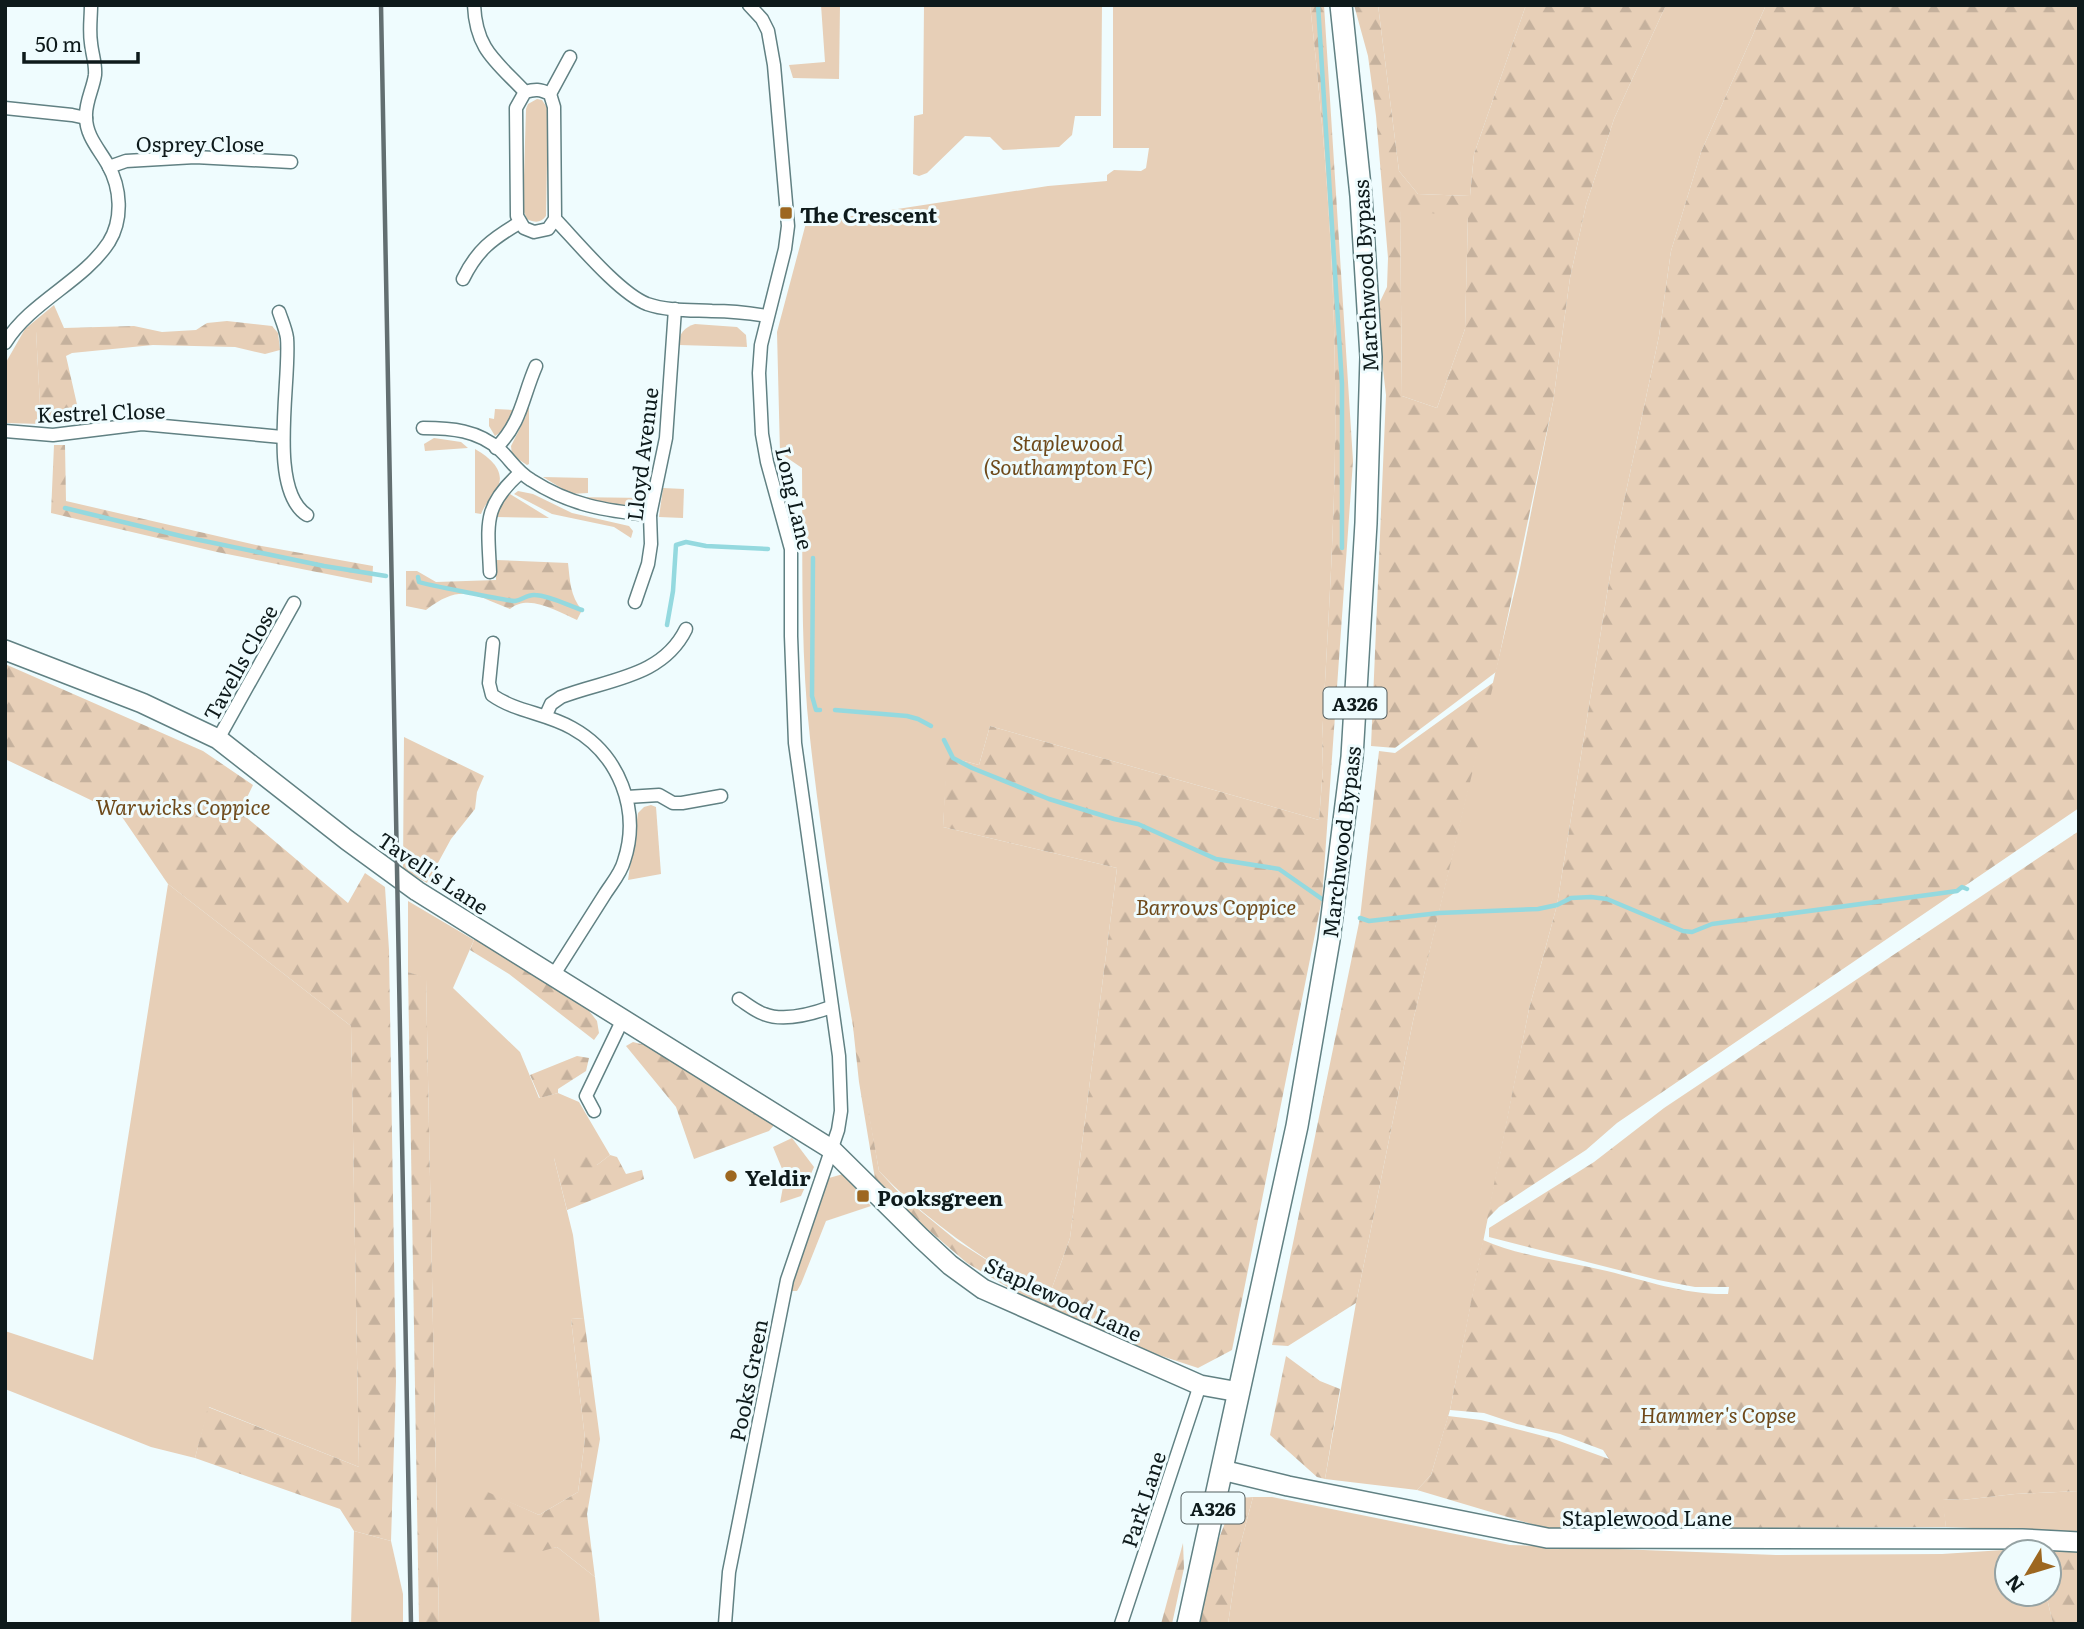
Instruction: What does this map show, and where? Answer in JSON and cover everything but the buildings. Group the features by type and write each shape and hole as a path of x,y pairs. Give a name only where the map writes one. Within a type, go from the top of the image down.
{"main road":[{"name":"Marchwood Bypass","path":"1188,1624 1297,1126 1329,940 1352,757 1366,523 1371,357 1361,196 1341,5"}],"street":[{"path":"6,340 20,323 87,265 109,241 114,231 118,208 116,182 93,142 86,118 95,76 90,33 92,5"},
{"path":"474,5 475,26 480,40 525,92"},
{"name":"Long Lane","path":"749,5 762,19 768,31 788,204 785,249 767,316 759,373 766,462 791,549 795,743 842,1086 841,1111 831,1149"},
{"path":"550,94 540,89 525,92 516,108 517,216 524,228 534,232 548,229 555,219 554,107 550,94 570,57"},
{"path":"5,107 86,118"},
{"name":"Osprey Close","path":"109,167 126,161 195,158 291,162"},
{"path":"555,219 629,292 647,303 675,309 767,316"},
{"path":"463,279 473,259 494,237 519,223"},
{"name":"Lloyd Avenue","path":"635,602 648,564 650,515 666,438 675,309"},
{"path":"279,312 287,337 282,437 291,497 307,515"},
{"path":"496,448 517,421 525,391 536,366"},
{"name":"Kestrel Close","path":"5,431 53,435 142,424 282,437"},
{"path":"423,428 455,428 483,438 520,473 581,505 650,515"},
{"path":"490,572 490,511 503,488 520,473"},
{"name":"Tavells Close","path":"218,739 294,603"},
{"path":"545,715 551,704 561,697 650,667 679,643 686,629"},
{"path":"493,643 489,683 492,695 572,728 598,748 618,775 627,797 631,834 624,864 553,975"},
{"name":"Tavell's Lane","path":"5,650 142,703 218,739 397,877 622,1021 831,1149"},
{"path":"627,797 659,795 673,803 682,803 721,796"},
{"path":"739,999 772,1016 808,1014 831,1007"},
{"path":"594,1111 586,1096 622,1021"},
{"name":"Staplewood Lane","path":"831,1149 950,1265 983,1289 1200,1385 1239,1392"},
{"name":"Pooks Green","path":"725,1624 729,1572 787,1280 831,1149"},
{"name":"Park Lane","path":"1121,1624 1200,1385"},
{"name":"Staplewood Lane","path":"1222,1471 1547,1538 2022,1539 2079,1542"}],"green space":[{"path":"821,5 840,5 839,79 793,78 789,65 825,62"},
{"path":"924,5 1102,5 1101,116 1075,116 1072,135 1059,147 1003,150 990,137 965,136 927,173 919,176 913,174 914,116 923,114"},
{"name":"Staplewood (Southampton FC)","path":"1113,5 1310,5 1327,192 1334,333 1335,470 1322,739 1323,768 1319,820 990,726 979,765 953,758 948,749 943,827 1117,868 1070,1238 1048,1299 938,1225 879,1171 816,792 805,670 802,468 780,453 777,332 806,223 1048,186 1107,181 1107,175 1114,170 1141,171 1146,168 1149,148 1113,148"},
{"name":"Barrows Coppice","path":"1310,5 1324,5 1353,461 1322,899 1232,1350 1198,1368 1077,1328 967,1263 876,1185 859,1082 851,1008 879,1171 901,1195 957,1241 1048,1299 1070,1238 1117,868 943,827 947,746 953,758 979,765 990,726 1319,820 1333,515 1335,380 1327,192"},
{"path":"1354,5 1378,5 1399,171 1418,194 1470,196 1474,154 1526,5 1666,5 1614,119 1586,205 1570,278 1553,402 1496,672 1395,748 1371,746 1386,395 1376,310 1387,287 1388,258 1368,56","holes":["1400,210 1468,217 1465,329 1437,408 1402,396"]},
{"path":"1378,5 1526,5 1474,154 1470,196 1418,194 1399,171"},
{"path":"1666,5 1766,5 1701,152 1671,251 1659,336 1615,544 1557,905 1529,1009 1450,1410 1431,1475 1417,1490 1325,1479 1356,1303 1413,1021 1520,568 1553,402 1570,278 1586,205 1614,119"},
{"path":"1766,5 2079,5 2079,808 1617,1123 1586,1150 1499,1207 1487,1219 1529,1009 1557,905 1615,544 1659,336 1671,251 1701,152"},
{"path":"537,99 542,100 548,109 546,216 535,222 527,219 523,210 526,109 528,104"},
{"path":"1400,209 1468,216 1465,329 1437,408 1402,396"},
{"path":"54,305 64,328 134,326 162,332 196,330 207,323 227,321 272,326 278,333 280,350 265,354 235,347 153,345 72,353 66,356 81,422 41,424 36,331 25,329"},
{"path":"695,324 737,327 746,335 747,347 679,345 683,332"},
{"path":"25,329 36,330 41,424 5,423 5,364"},
{"path":"529,397 527,465 512,455 511,446 526,416 526,398"},
{"path":"495,409 515,410 507,425 495,436 489,426 489,418 494,419"},
{"path":"434,438 461,442 468,448 425,451 424,444"},
{"path":"54,445 65,445 66,501 256,545 373,566 372,583 217,552 51,513"},
{"path":"475,449 493,463 500,478 481,514 475,513"},
{"path":"543,477 588,478 588,493 571,494"},
{"path":"663,488 684,489 683,518 659,517"},
{"path":"518,491 533,494 572,513 629,526 633,531 631,538 614,527 552,514 514,494"},
{"path":"510,494 549,518 495,517 495,509"},
{"path":"569,497 647,498 640,506 624,508"},
{"path":"496,560 568,563 573,593 582,610 577,620 535,603 526,603 510,609 468,594 449,596 426,610 406,606 406,571 417,571 436,582 496,580"},
{"name":"Warwicks Coppice","path":"5,664 203,751 253,785 240,812 348,903 365,873 385,887 389,950 396,1381 391,1541 354,1531 340,1509 195,1458 208,1407 359,1467 351,1026 168,884 120,814 5,759"},
{"path":"1494,682 1413,1021 1356,1303 1288,1346 1272,1345 1360,918 1379,751 1395,753"},
{"path":"404,737 484,776 477,792 475,809 451,839 427,883 403,869"},
{"path":"651,805 656,807 661,874 628,880 638,813"},
{"name":"Hammer's Copse","path":"2079,831 2079,1491 1962,1500 1943,1499 1946,1527 1548,1529 1417,1490 1431,1475 1448,1416 1481,1420 1551,1438 1609,1459 1603,1450 1560,1434 1484,1413 1450,1410 1483,1240 1529,1255 1667,1287 1728,1294 1729,1287 1695,1287 1658,1280 1489,1237 1489,1228 1594,1162 1664,1108"},
{"path":"168,884 351,1026 359,1467 209,1407 195,1458 151,1447 5,1389 5,1331 93,1360"},
{"path":"408,901 474,940 453,988 520,1052 539,1098 558,1093 579,1102 610,1155 597,1165 554,1158 573,1235 584,1318 571,1319 585,1439 578,1492 539,1515 470,1485 536,1551 557,1547 595,1577 600,1624 439,1624 426,979 408,972"},
{"path":"476,935 586,1007 597,1021 599,1033 594,1040 509,974 470,950"},
{"path":"408,972 426,978 439,1624 419,1624"},
{"path":"633,1042 660,1053 775,1124 769,1131 694,1159 676,1107 626,1046"},
{"path":"577,1056 589,1058 586,1071 558,1089 558,1093 540,1098 530,1075"},
{"path":"792,1138 814,1167 801,1196 780,1203 785,1176 773,1147"},
{"path":"586,1151 597,1165 610,1155 617,1157 626,1174 642,1170 644,1179 567,1210 554,1158"},
{"path":"843,1174 871,1206 826,1221 801,1284 797,1291 791,1291 820,1193 829,1178"},
{"path":"584,1318 600,1439 587,1514 595,1577 557,1547 513,1559 476,1542 464,1516 470,1484 539,1515 578,1492 585,1439 571,1319"},
{"path":"1286,1356 1320,1381 1340,1389 1325,1479 1317,1477 1270,1435"},
{"path":"2079,1491 2079,1532 1946,1527 1942,1499 1962,1500"},
{"path":"1253,1497 1272,1497 1510,1545 1776,1555 1942,1554 1993,1551 1993,1608 2049,1608 2053,1624 1228,1624 1239,1550"},
{"path":"1253,1497 1239,1550 1228,1624 1199,1624 1213,1559 1223,1528 1238,1498"},
{"path":"354,1531 391,1541 403,1594 403,1624 351,1624"},
{"path":"1183,1543 1184,1568 1172,1624 1161,1624"},
{"path":"2063,1549 2079,1549 2079,1624 2053,1624 2049,1608 2063,1608"}],"waterway":[{"path":"1318,5 1342,384 1342,548"},
{"path":"65,508 185,537 386,576"},
{"path":"667,625 673,591 676,545 686,542 706,546 768,549"},
{"path":"813,558 812,696 816,710 820,710"},
{"path":"418,577 419,582 515,601 532,595 541,596 582,610"},
{"path":"835,710 907,716 931,726"},
{"path":"944,740 953,758 972,768 1049,799 1138,824 1216,859 1279,869 1322,899"},
{"path":"1360,918 1369,921 1439,913 1538,909 1557,905 1571,898 1591,897 1607,899 1683,931 1692,932 1712,924 1957,891 1962,887 1967,889"}],"railway":[{"path":"381,5 411,1624"}],"place":[{"name":"The Crescent","path":"786,213"},
{"name":"Yeldir","path":"731,1176"},
{"name":"Pooksgreen","path":"863,1196"}]}
